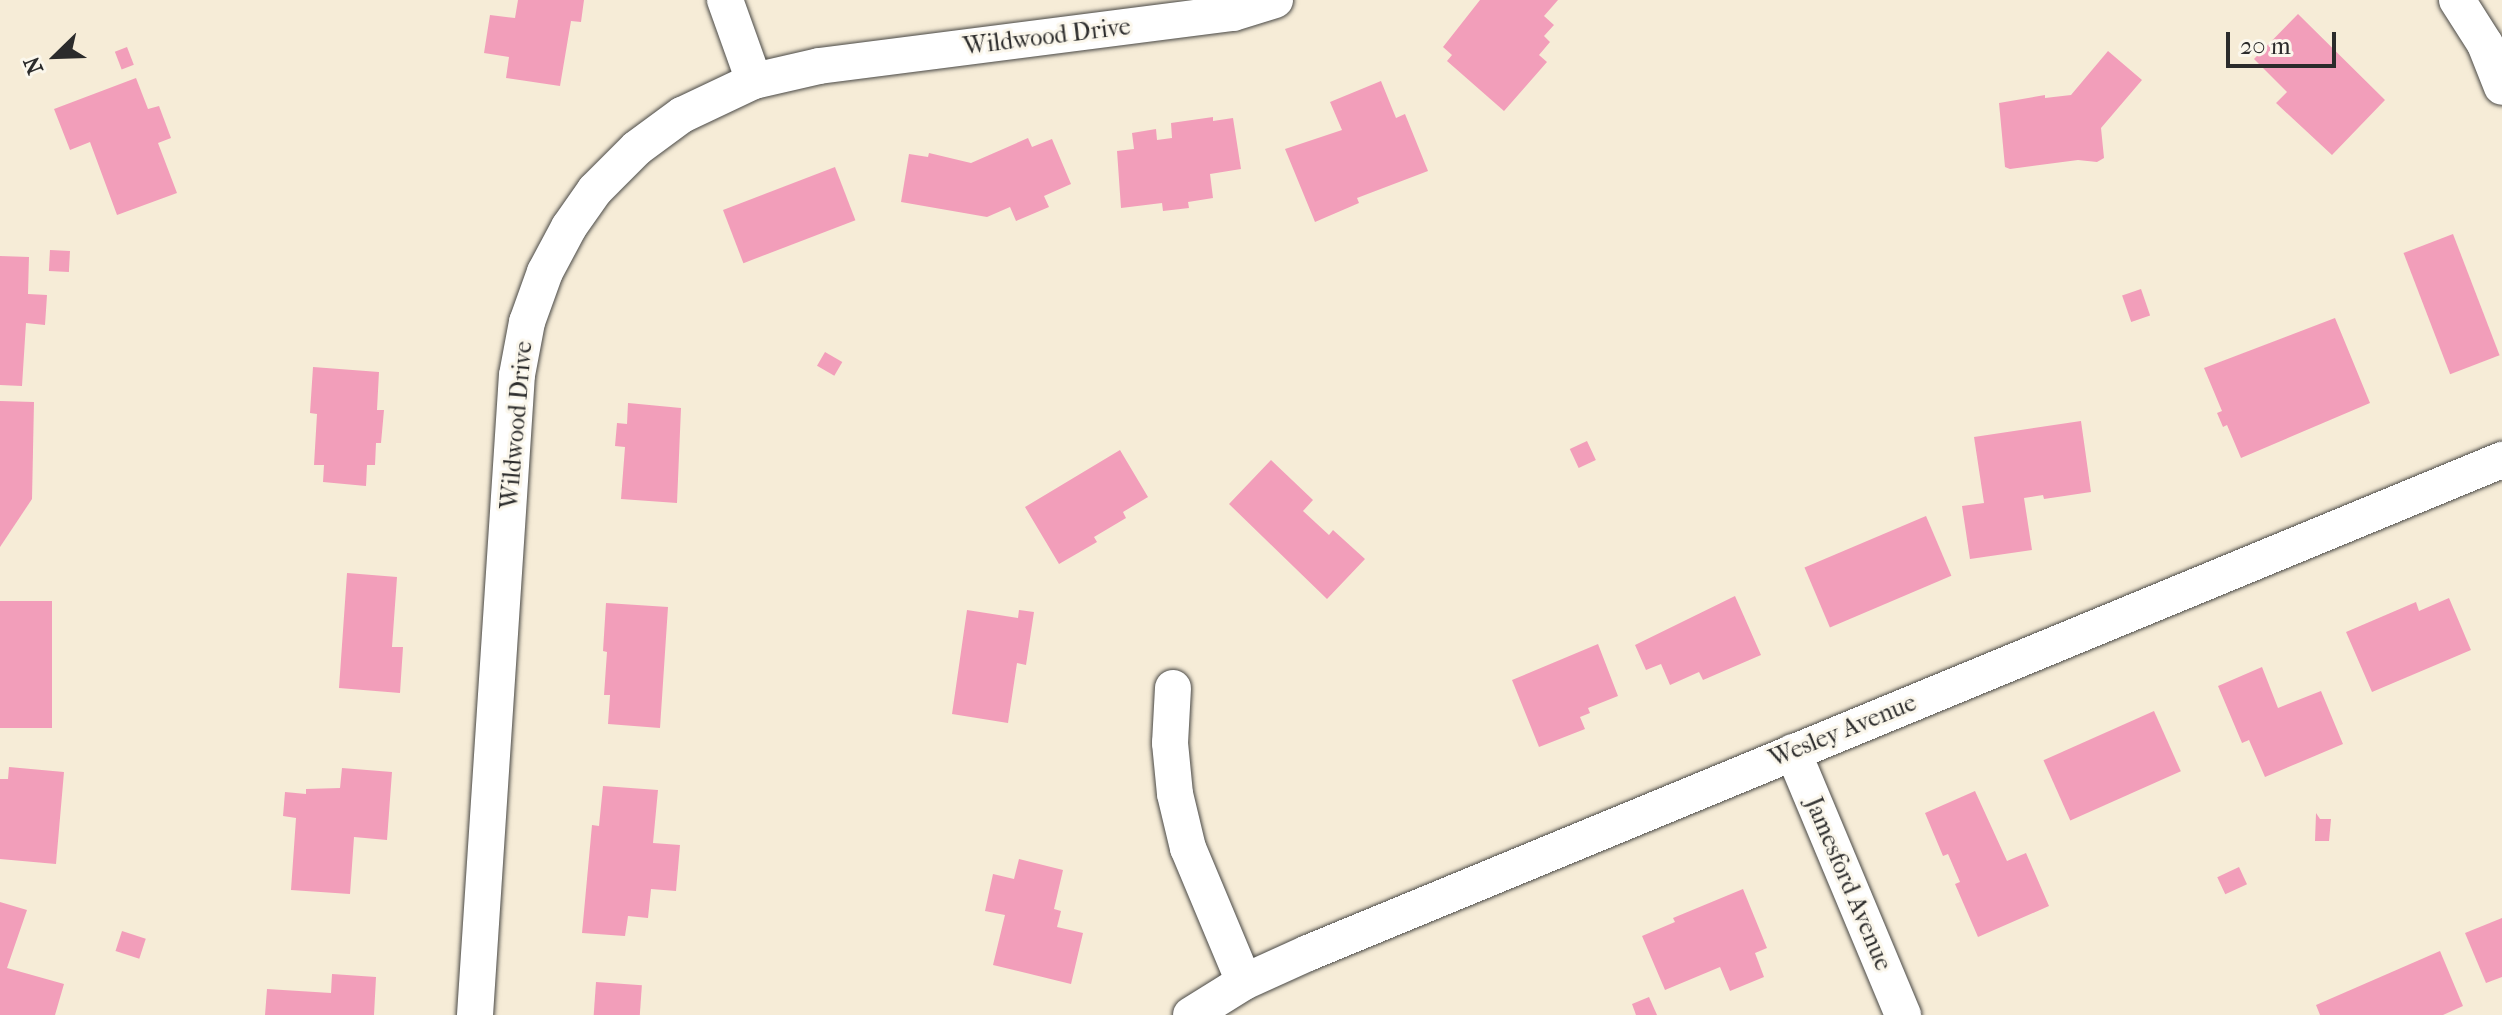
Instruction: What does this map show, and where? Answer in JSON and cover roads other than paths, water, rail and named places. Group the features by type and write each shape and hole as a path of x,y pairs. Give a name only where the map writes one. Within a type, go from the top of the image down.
{"street":[{"path":"725,0 754,81"},
{"name":"Wildwood Drive","path":"475,1015 517,375 527,322 545,272 569,227 595,190 637,148 682,115 754,81 819,66 1233,13 1275,0"},
{"path":"2457,0 2485,44 2502,87"},
{"name":"Wesley Avenue","path":"1191,1015 1244,982 2502,460"},
{"path":"1173,688 1170,743 1175,794 1188,848 1244,982"},
{"name":"Jamesford Avenue","path":"1793,752 1903,1015"}]}
